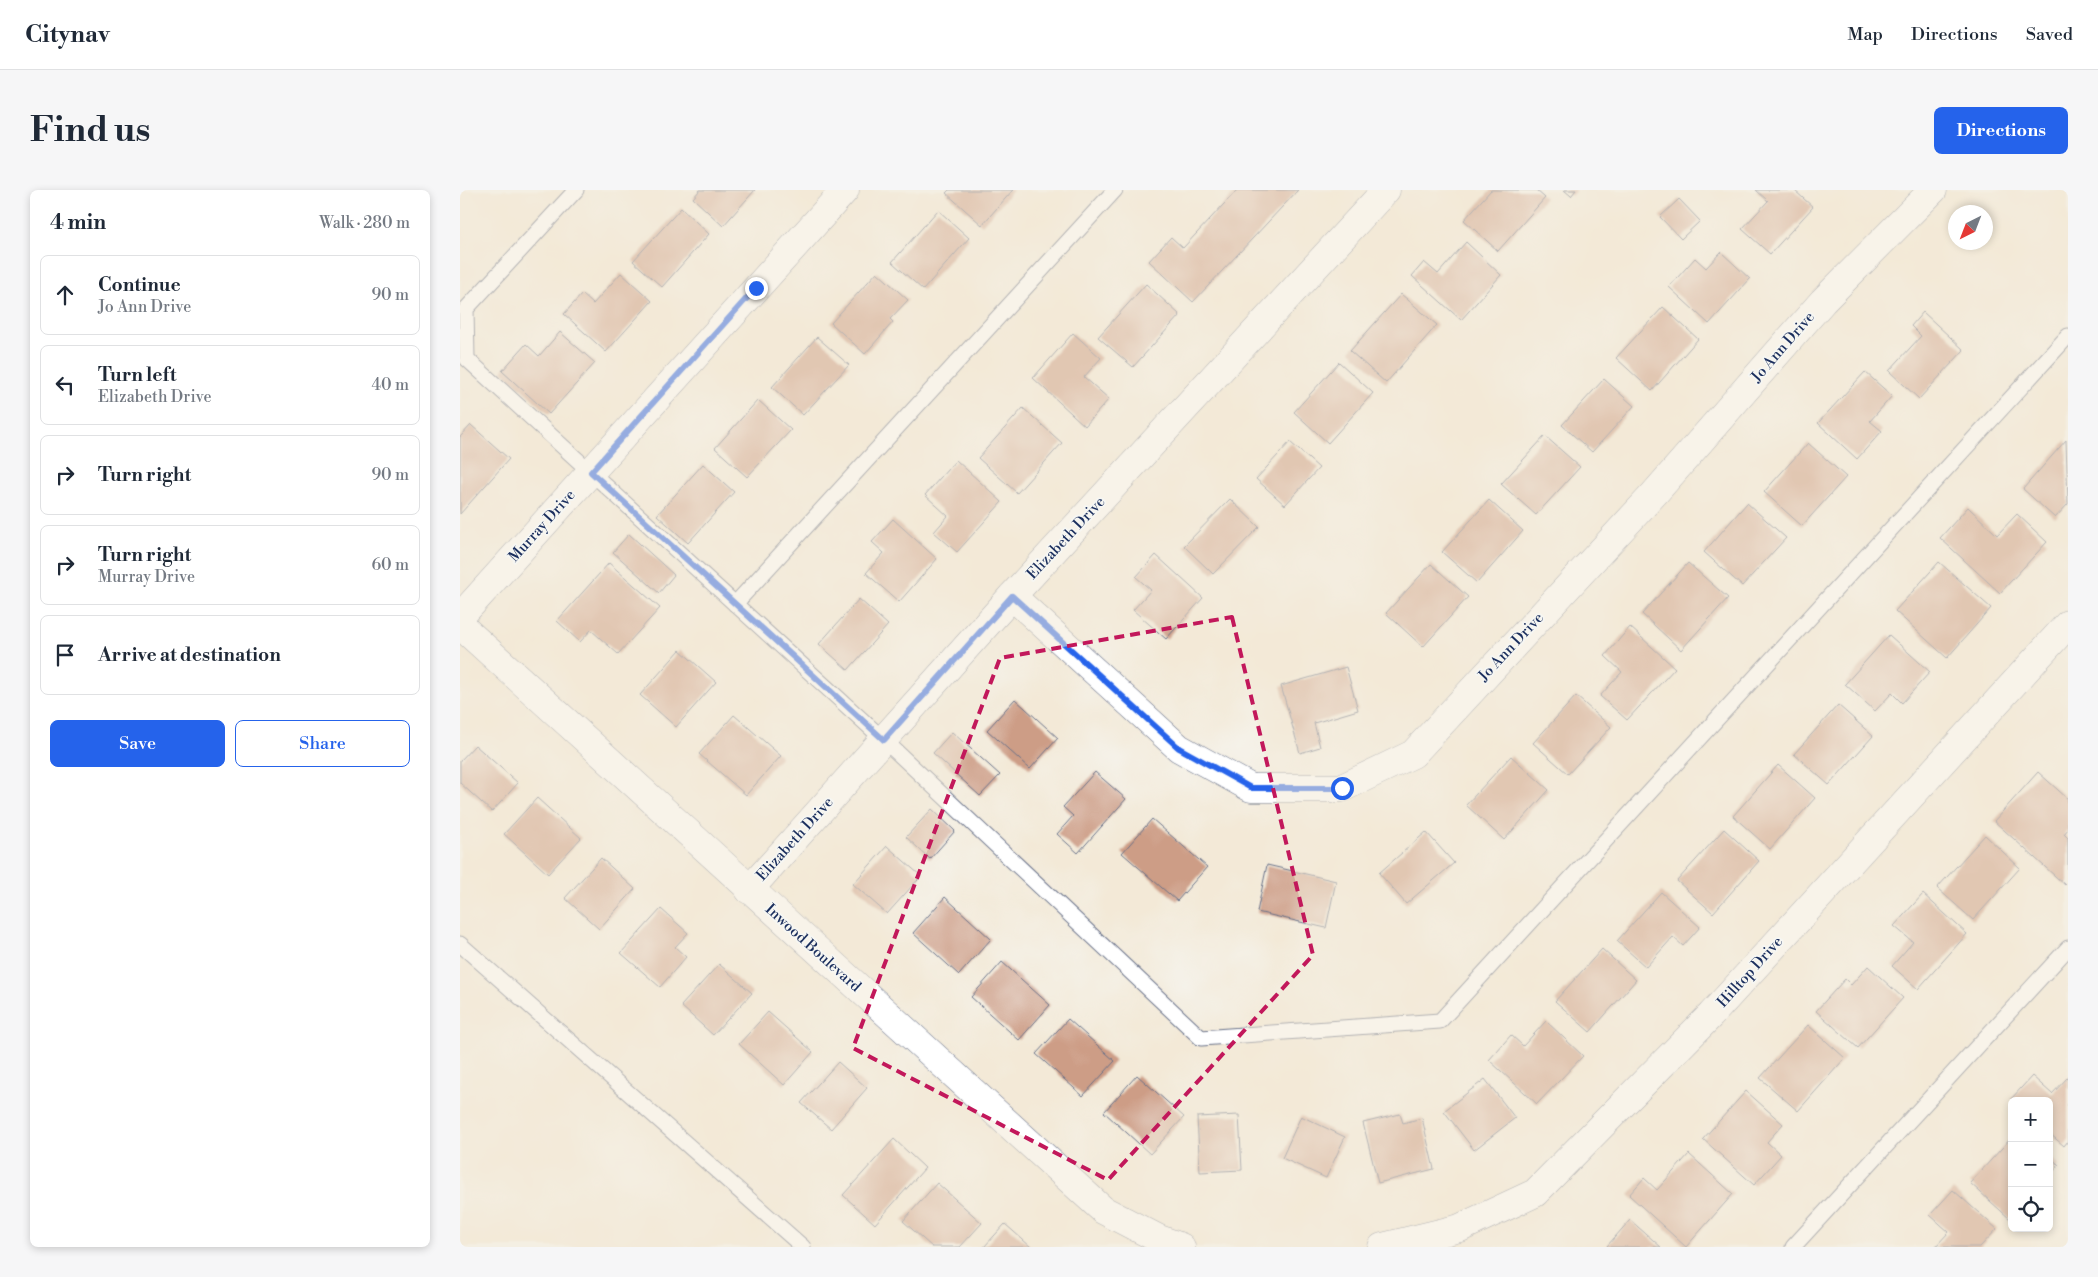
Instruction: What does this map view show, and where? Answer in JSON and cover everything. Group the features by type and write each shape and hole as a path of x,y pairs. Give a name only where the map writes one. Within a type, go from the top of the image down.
{"street":[{"name":"Murray Drive","path":"460,617 845,190"},
{"name":"Elizabeth Drive","path":"749,890 1012,596 1386,190"},
{"name":"Jo Ann Drive","path":"1012,596 1179,748 1251,788 1342,788 1413,754 1654,494 1823,301 1933,190"},
{"name":"Hilltop Drive","path":"1382,1247 1460,1228 1535,1193 1710,1015 2068,624"},
{"name":"Inwood Boulevard","path":"460,625 749,890 1103,1210 1159,1239 1181,1247"}],"lane":[{"path":"576,190 466,309 467,359 884,740 1201,1038 1440,1021 2068,336"},
{"path":"735,604 1116,190"},
{"path":"460,944 803,1247"},
{"path":"1793,1247 2068,948"}],"highlighted area":[{"path":"1232,617 1313,955 1108,1180 853,1048 1000,658"}],"building":[{"path":"700,190 755,190 723,226 693,198"},
{"path":"949,190 1013,190 982,225 946,193"},
{"path":"1237,190 1298,190 1193,302 1149,261 1171,237 1183,248"},
{"path":"1491,190 1536,190 1545,198 1498,251 1464,220"},
{"path":"1564,190 1576,190 1571,196"},
{"path":"1756,190 1794,190 1813,207 1770,254 1742,229 1768,201"},
{"path":"1679,199 1700,221 1681,239 1660,217"},
{"path":"681,208 709,234 662,287 633,261"},
{"path":"938,210 969,238 923,290 892,262"},
{"path":"1466,242 1501,275 1461,320 1412,276 1424,262 1438,274"},
{"path":"1721,252 1750,279 1709,324 1669,287 1695,258 1706,268"},
{"path":"877,272 908,300 890,319 893,322 865,354 831,323"},
{"path":"621,273 652,301 606,352 564,314 582,294 593,304"},
{"path":"1146,284 1180,315 1133,367 1098,337"},
{"path":"1401,294 1437,325 1386,383 1350,351"},
{"path":"1663,307 1698,339 1652,391 1616,358"},
{"path":"1923,312 1964,350 1919,399 1889,371 1921,336 1911,326"},
{"path":"560,332 595,363 549,414 502,371 526,344 539,356"},
{"path":"1073,333 1101,358 1084,377 1109,399 1085,426 1033,378"},
{"path":"817,337 849,365 803,415 772,387"},
{"path":"1339,362 1373,393 1328,443 1294,412"},
{"path":"1865,372 1892,396 1870,421 1882,431 1857,459 1818,423"},
{"path":"1604,379 1634,406 1592,452 1562,425"},
{"path":"758,400 791,430 747,477 715,448"},
{"path":"1023,408 1062,443 1017,493 978,458"},
{"path":"471,425 509,459 460,514 460,437"},
{"path":"1545,436 1580,467 1536,515 1501,484"},
{"path":"2066,440 2068,504 2055,518 2023,489"},
{"path":"1290,442 1319,468 1285,505 1256,479"},
{"path":"1808,443 1846,477 1802,526 1764,492"},
{"path":"956,460 1002,502 957,552 934,532 948,516 925,495"},
{"path":"703,464 734,492 688,543 657,515"},
{"path":"1230,499 1259,527 1213,574 1184,546"},
{"path":"1489,500 1523,531 1477,583 1442,552"},
{"path":"1747,503 1786,538 1742,586 1704,552"},
{"path":"1968,507 1997,535 2017,514 2047,542 2000,593 1940,538"},
{"path":"893,519 937,559 899,602 866,573 884,553 872,542"},
{"path":"629,534 674,575 659,593 613,552"},
{"path":"1156,555 1203,598 1166,639 1133,610 1151,590 1136,577"},
{"path":"1939,562 1991,608 1947,658 1895,611"},
{"path":"609,563 660,608 618,654 591,630 580,642 557,621"},
{"path":"1688,563 1728,598 1681,650 1642,614"},
{"path":"1431,564 1468,597 1423,647 1386,613"},
{"path":"859,599 888,625 848,670 819,644"},
{"path":"1630,627 1675,668 1627,720 1600,696 1622,672 1605,656"},
{"path":"1889,635 1930,672 1902,703 1892,693 1875,711 1845,684"},
{"path":"680,650 716,682 676,727 640,695"},
{"path":"1346,667 1358,710 1314,723 1320,747 1300,753 1281,686"},
{"path":"1576,696 1611,727 1568,774 1533,743"},
{"path":"1015,699 1058,738 1030,769 987,730"},
{"path":"1838,705 1873,736 1829,785 1794,754"},
{"path":"734,715 781,756 746,795 699,754"},
{"path":"952,732 1000,775 980,796 933,753"},
{"path":"475,745 518,783 492,812 460,783 460,761"},
{"path":"1511,756 1549,790 1504,840 1466,805"},
{"path":"1778,765 1815,798 1770,849 1733,816"},
{"path":"1095,772 1126,799 1078,853 1057,834 1073,816 1063,807"},
{"path":"2038,772 2068,799 2068,829 2064,834 2068,838 2068,882 2065,885 1994,821"},
{"path":"537,798 581,838 548,874 504,834"},
{"path":"932,809 955,831 930,859 906,837"},
{"path":"1152,819 1207,867 1177,901 1122,853"},
{"path":"1724,829 1759,861 1713,913 1677,881"},
{"path":"1426,832 1454,863 1406,904 1379,873"},
{"path":"1985,835 2020,868 1973,920 1937,888"},
{"path":"887,846 921,876 887,914 853,884"},
{"path":"601,858 635,889 599,929 565,898"},
{"path":"1267,865 1336,881 1326,928 1257,912"},
{"path":"1661,892 1700,927 1683,946 1673,937 1646,967 1617,941"},
{"path":"1923,894 1967,934 1918,989 1892,966 1913,942 1894,926"},
{"path":"945,897 991,939 959,975 913,933"},
{"path":"661,909 688,933 675,947 686,957 660,987 621,953"},
{"path":"1602,949 1636,980 1590,1032 1555,1001"},
{"path":"1002,962 1050,1005 1019,1040 971,997"},
{"path":"719,964 752,993 713,1035 681,1006"},
{"path":"1868,966 1903,998 1858,1048 1816,1011 1845,979 1851,985"},
{"path":"768,1012 813,1052 784,1085 739,1044"},
{"path":"1068,1019 1115,1061 1083,1096 1036,1054"},
{"path":"1546,1021 1583,1056 1537,1104 1489,1060 1511,1035 1523,1046"},
{"path":"1808,1025 1845,1058 1798,1111 1760,1078"},
{"path":"838,1062 867,1088 831,1129 801,1103"},
{"path":"1137,1075 1184,1117 1150,1154 1104,1112"},
{"path":"2032,1076 2052,1094 2068,1077 2068,1141 2064,1146 2053,1136 2053,1097 2013,1097"},
{"path":"1485,1079 1515,1118 1474,1150 1444,1111"},
{"path":"1746,1091 1783,1124 1767,1142 1781,1155 1754,1185 1703,1139"},
{"path":"1400,1114 1403,1123 1422,1118 1434,1169 1378,1183 1363,1123"},
{"path":"1239,1115 1242,1170 1200,1172 1197,1117"},
{"path":"1301,1116 1345,1137 1326,1178 1282,1158"},
{"path":"894,1139 925,1168 875,1224 843,1195"},
{"path":"2008,1141 2008,1217 1970,1183"},
{"path":"1689,1154 1733,1194 1686,1247 1629,1195 1644,1178 1657,1190"},
{"path":"2053,1160 2059,1165 2053,1172"},
{"path":"937,1183 982,1223 960,1247 932,1247 903,1221"},
{"path":"1953,1190 1997,1229 1980,1247 1935,1247 1949,1232 1930,1215"},
{"path":"1630,1220 1661,1247 1607,1246"},
{"path":"1005,1224 1031,1247 984,1247"}],"route":[{"path":"756,288 591,472 884,740 1012,596 1179,748 1251,788 1342,788"}]}
